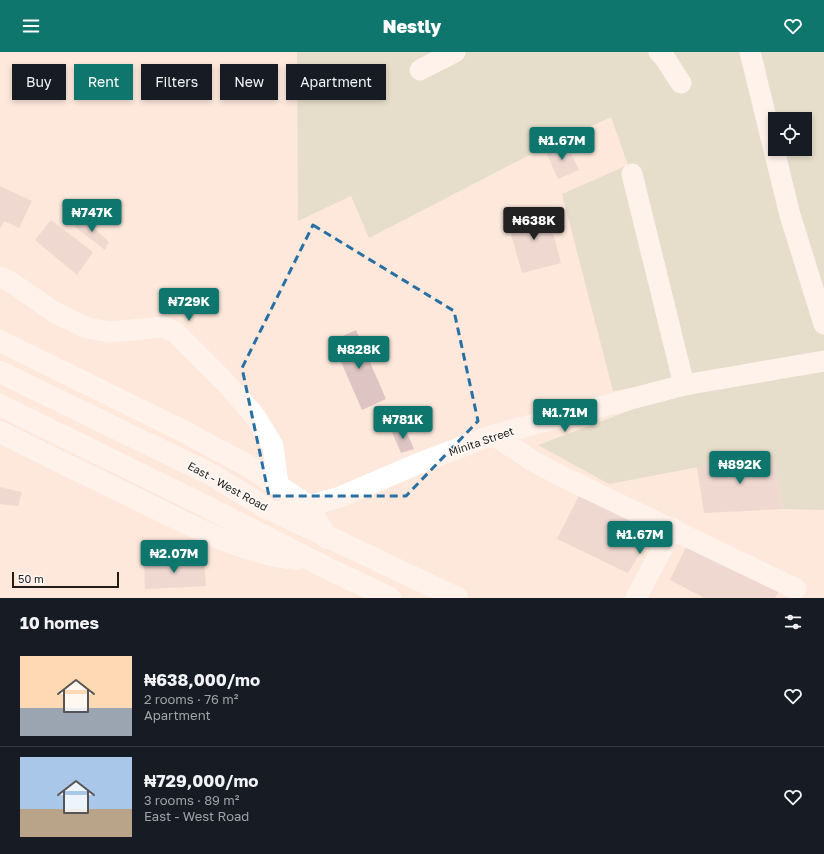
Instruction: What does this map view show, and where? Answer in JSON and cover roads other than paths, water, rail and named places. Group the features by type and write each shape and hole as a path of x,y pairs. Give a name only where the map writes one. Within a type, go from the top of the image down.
{"main road":[{"path":"0,341 181,430 278,484 308,506 328,538"},
{"name":"East - West Road","path":"0,372 212,476 262,506 457,598"},
{"path":"0,405 195,500 312,561 390,598"},
{"path":"0,432 198,529 244,548 277,557 312,561"}],"street":[{"path":"420,70 455,52"},
{"path":"659,52 664,57 681,84"},
{"path":"750,52 790,215 824,324"},
{"path":"632,174 684,385"},
{"path":"0,277 12,282 54,312 87,328 110,332 164,327 176,332 223,380 255,416 273,446 278,484"},
{"name":"Minita Street","path":"308,506 340,497 422,462 493,435 684,385 824,361"},
{"path":"493,435 533,461 796,589"},
{"path":"636,598 673,528"}]}
